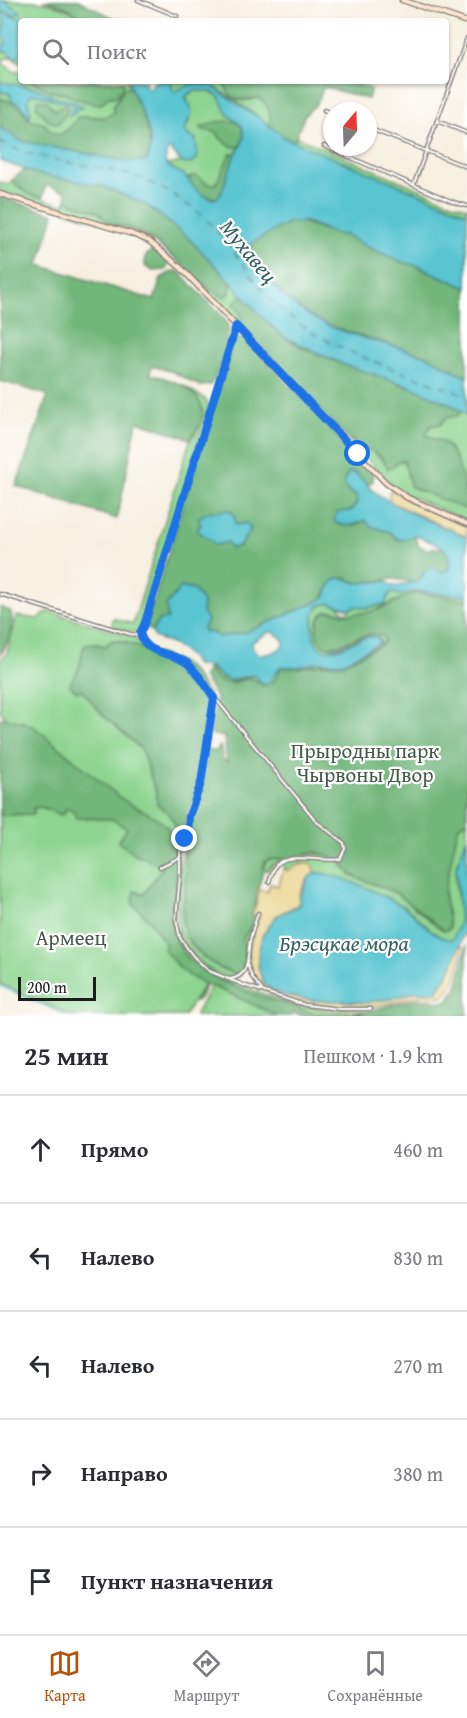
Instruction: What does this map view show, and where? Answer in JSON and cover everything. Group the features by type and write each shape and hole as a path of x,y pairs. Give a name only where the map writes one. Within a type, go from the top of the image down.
{"street":[{"path":"138,0 177,16"},
{"path":"402,0 467,22"},
{"path":"414,184 467,39"},
{"path":"437,121 467,133"},
{"path":"377,132 467,167"},
{"path":"348,156 467,206"},
{"path":"0,194 149,241 181,268 386,483 408,498 467,524"},
{"path":"236,326 140,633 144,643 152,650 182,660 189,665 317,822 344,843 343,855 339,860 312,858 281,861 275,866 269,882"},
{"path":"0,594 130,634 140,633"},
{"path":"214,698 201,783 189,816 188,832 180,857 177,931 188,950 201,964 228,980 285,1000 316,1007 371,1009"},
{"path":"160,867 180,857"},
{"path":"228,980 241,976 247,964 258,913"},
{"path":"247,964 255,983 264,992"}],"green space":[{"path":"0,0 49,3 76,14 75,18 18,18 18,62 11,57 4,59 2,63 15,72 18,72 18,84 37,84 52,92 64,93 95,104 103,103 108,97 114,97 123,84 130,86 118,98 113,114 104,117 84,116 58,135 49,130 45,124 30,120 20,107 0,99"},
{"path":"43,0 78,0 114,18 76,18 70,9"},
{"path":"37,84 123,84 124,87 116,96 108,97 101,104 71,97 64,93 52,92"},
{"path":"171,84 198,84 175,91"},
{"path":"207,84 224,84 234,97 243,101 258,98 265,103 270,114 270,127 239,103"},
{"path":"224,84 358,84 371,89 368,99 324,87 316,104 305,115 292,141 270,127 269,110 262,100 258,98 237,99 229,94"},
{"path":"130,86 142,113 150,142 147,161 144,163 21,141 0,127 0,99 20,107 30,120 45,124 51,132 60,135 71,127 78,117 110,115 114,112 113,106 123,91"},
{"path":"194,91 216,93 223,101 227,114 239,123 243,140 222,191 189,183 183,175 167,165 181,162 190,164 198,156 195,139 184,130 191,111 186,96"},
{"path":"38,100 46,101 55,110 67,106 65,116 57,124 49,121 36,106"},
{"path":"230,121 239,124 244,131 239,147 226,143 216,132 200,128 216,122"},
{"path":"297,137 323,148 323,154 290,141"},
{"path":"230,154 235,155 218,198 200,193 187,179 195,175 208,184 216,184"},
{"path":"327,156 342,156 452,203 467,207 467,213"},
{"path":"24,170 102,186 145,204 185,235 214,264 231,284 229,294 224,297 209,289 147,236 129,228 108,223 98,212 68,201 65,204 67,192 46,185 43,197 26,192 12,180"},
{"path":"12,180 29,194 63,205 68,201 98,212 108,223 129,228 154,242 138,234 0,191 0,182 7,185"},
{"path":"0,197 54,214 39,265 154,300 161,278 173,271 178,271 224,318 228,326 229,336 225,352 220,368 210,385 200,386 173,372 152,366 150,374 175,382 195,396 201,404 202,414 199,426 190,439 137,421 117,519 16,486 48,395 0,381"},
{"path":"299,221 337,234 347,235 467,288 467,377 427,356 320,323 288,300 259,271 250,253 250,248 253,241 266,233 289,222"},
{"path":"151,251 155,251 167,261 168,266 165,270 153,271 145,266 145,257"},
{"path":"189,273 209,289 231,284 230,282 245,298 242,297 234,304 240,312 247,334"},
{"path":"244,297 272,326 291,341 333,360 420,391 461,411 457,416 446,418 440,425 431,425 426,434 445,443 455,458 462,476 467,510 411,487 404,461 399,461 388,469 376,453 346,437 246,331 240,312 234,303"},
{"path":"238,338 246,339 373,474 373,481 367,485 356,473 348,474 345,481 347,491 355,495 358,501 351,511 338,512 338,524 354,526 366,520 398,539 404,540 414,535 419,546 429,550 434,547 444,549 450,561 448,570 442,572 430,567 422,575 421,581 411,584 409,581 393,579 359,583 344,578 336,579 331,583 323,599 244,633 218,637 214,633 205,632 203,628 207,620 202,613 203,602 191,589 181,587 166,606 168,619 164,621 160,619 152,632 148,628 147,622 233,342","holes":["228,510 233,513 236,525 245,524 251,529 240,546 231,548 227,542 216,545 200,533 198,527 201,524 198,519 211,512"]},
{"path":"181,384 205,399 209,406 153,591 149,593 147,599 148,604 141,630 137,633 112,627 113,618 133,624 190,440 202,417 195,396"},
{"path":"461,411 467,415 467,495 451,450 445,443 426,434 431,425 441,424 446,418 459,414"},
{"path":"346,437 367,447 386,463 387,467 390,468 401,460 404,461 410,486 467,510 467,521 396,489"},
{"path":"417,591 467,596 467,600 417,594 370,612 347,614 336,611 326,612 317,624 316,632 321,643 329,647 337,647 367,634 375,633 383,636 385,642 350,660 381,643 380,640 370,636 360,638 339,650 321,649 313,635 316,608 328,603 339,606 343,612 347,613 351,607 366,608 384,605 392,592 399,595"},
{"name":"Прыродны парк Чырвоны Двор","path":"418,593 467,600 467,822 461,823 458,828 444,894 450,928 445,931 396,893 351,875 340,860 317,852 294,858 265,861 250,927 243,939 245,953 243,970 236,974 220,968 203,957 186,937 183,925 186,870 184,848 189,833 190,816 201,790 208,749 215,752 220,746 223,759 227,762 224,737 211,734 216,697 203,677 204,674 209,670 216,679 232,683 251,678 264,686 274,682 281,668 342,664 382,645 385,642 384,638 376,634 367,635 328,647 321,644 316,632 317,624 323,613 329,611 346,614 367,612"},
{"path":"0,607 10,611 12,627 0,655"},
{"path":"47,612 131,636 140,640 151,652 116,640 112,640 105,646 86,644 81,689 103,715 141,749 156,792 157,804 170,815 180,833 185,833 178,851 179,874 174,924 181,943 197,962 219,978 289,1003 332,1011 364,1011 342,1015 316,1014 251,994 207,974 185,954 172,927 176,863 174,847 167,827 157,818 143,813 120,798 36,729 24,722 6,719 0,711 0,660 7,653 17,616 38,619"},
{"path":"113,640 141,647 180,662 190,669 209,695 210,716 199,785 187,816 184,834 180,833 170,815 157,804 156,792 141,749 103,715 81,689 78,692 70,686 79,668 84,647 90,644 105,646"},
{"path":"348,661 342,664 281,668 275,680 269,685 261,685 251,678 229,682 219,681 211,671 207,670 207,667 211,668 227,680 254,675 260,681 268,683 280,667"},
{"path":"0,718 33,726 122,799 165,824 173,839 175,850 176,873 172,919 175,937 183,952 197,965 213,976 250,993 310,1012 337,1016 303,1016 293,1013 291,1016 278,1016 205,984 202,995 196,1001 194,1000 203,987 203,983 185,973 177,965 164,949 166,945 150,921 133,904 134,891 144,894 163,867 118,842 127,829 112,819 76,818 74,811 67,808 62,815 41,807 33,808 34,814 0,815"},
{"name":"Армеец","path":"41,807 62,815 67,808 74,811 76,817 112,819 127,829 118,841 136,854 163,866 144,894 133,904 150,921 189,976 203,983 203,987 184,1016 72,1016 0,984 0,815 34,814 33,808"},
{"path":"467,822 466,841 455,876 459,927 452,940 440,936 410,911 378,893 335,876 315,873 311,863 298,865 289,871 284,869 285,862 271,866 267,871 263,869 267,860 315,854 333,857 342,862 342,866 356,877 396,893 442,930 448,914 445,884 458,828 461,823"},
{"path":"184,846 186,869 183,920 185,932 198,952 220,968 232,973 240,973 245,959 243,939 250,928 252,915 256,916 248,939 245,968 239,977 220,975 203,964 188,948 179,931"},
{"path":"467,944 467,1016 349,1016 416,999 442,1002 448,1000 457,987"},
{"path":"212,986 278,1016 195,1016"}],"sand":[{"path":"391,489 406,499 467,525 467,537 390,502"},
{"path":"311,863 315,873 303,887 299,896 299,904 276,916 262,936 258,965 268,988 283,995 314,1001 363,1003 395,998 414,992 432,993 452,966 460,945 463,947 459,965 449,990 438,997 418,997 380,1006 343,1008 315,1006 287,1000 262,988 252,973 249,961 251,941 259,917 252,915 257,902 258,889 267,892 270,884 278,886 284,869 289,871 298,865"}],"water":[{"path":"0,0 21,12 14,15 7,11 2,12 21,18 18,18 18,56 15,58 18,61 6,51 0,50 0,47 6,44 3,34 5,21 0,16"},
{"path":"0,82 36,88 56,98 72,101 84,107 76,109 73,115 69,116 73,104 34,93 28,99 30,117 20,104 11,100 10,94 0,92"},
{"name":"Мухавец","path":"129,84 146,84 150,89 153,84 171,84 175,91 192,84 211,85 285,138 323,154 323,156 329,156 467,213 467,288 361,244 347,235 337,234 306,222 289,222 252,243 250,251 259,269 289,300 306,313 343,331 426,356 467,377 467,415 450,404 406,385 342,364 284,337 263,318 185,235 145,204 102,186 38,174 0,161 0,127 21,141 119,160 146,162 150,152 149,131","holes":["193,91 209,91 219,96 227,114 242,126 244,135 242,144 233,159 221,194 215,199 201,193 185,176 169,167 165,162 167,151 170,149 182,163 190,164 197,159 196,139 184,130 192,112 186,96"]},
{"path":"350,472 354,473 375,492 397,506 467,537 467,596 417,591 399,595 392,592 385,604 366,608 358,606 349,609 329,603 318,606 314,616 313,634 321,649 336,649 370,637 378,637 380,643 342,663 318,662 298,667 280,667 266,684 254,675 229,680 220,676 211,667 197,666 188,655 174,645 154,637 152,631 159,620 168,619 166,606 181,587 194,590 203,602 202,613 207,620 203,628 205,632 214,633 218,637 244,633 317,602 325,597 331,583 338,578 356,583 386,581 393,586 420,581 423,573 430,567 442,572 448,570 449,556 440,546 427,540 414,535 404,540 398,539 390,532 370,526 365,520 351,525 336,523 334,519 338,512 351,511 358,501 357,496 345,487 346,477","holes":["270,632 275,633 284,641 283,646 269,654 256,652 252,642"]},
{"path":"228,510 233,513 236,525 246,523 251,528 241,544 234,548 231,548 227,542 216,545 197,530 201,525 198,518 209,512"},
{"name":"Брэсцкае мора","path":"467,838 467,932 463,936 451,969 437,992 414,992 365,1003 314,1001 283,995 264,984 259,970 258,955 262,936 276,916 299,905 301,894 309,878 314,874 333,875 373,891 404,907 434,933 447,939 453,939 460,922 456,868"}],"waterway":[{"path":"0,986 67,1016"}],"ferry route":[{"path":"0,142 41,156 125,174 165,190 207,220 267,294 301,325 322,338 370,360 467,395"}],"route":[{"path":"185,839 189,816 199,793 214,698 189,665 182,660 152,650 144,643 140,633 236,326 358,454"}]}
